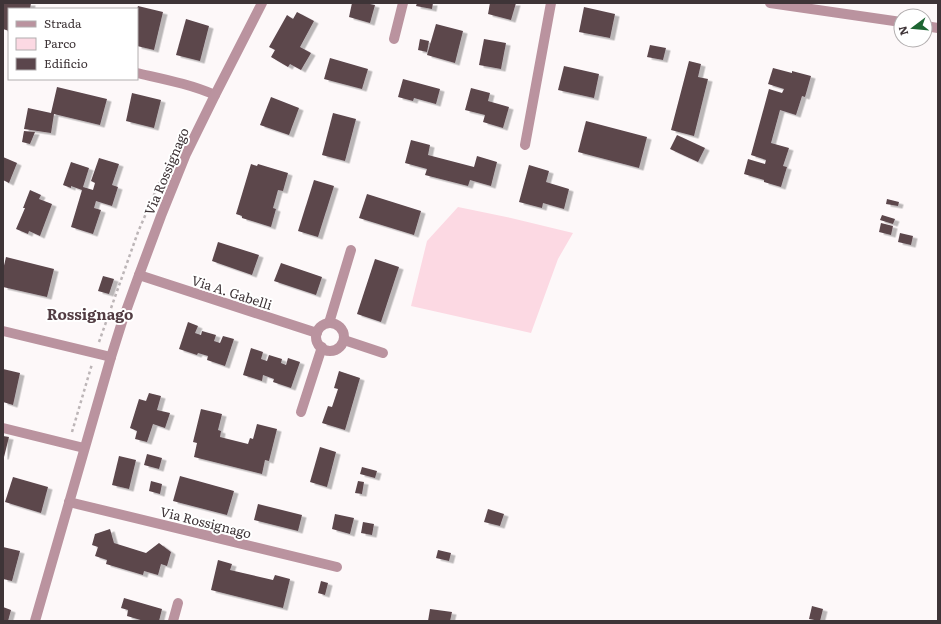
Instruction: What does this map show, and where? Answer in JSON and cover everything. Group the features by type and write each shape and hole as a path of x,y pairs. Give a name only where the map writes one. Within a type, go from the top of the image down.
{"street":[{"name":"Via Rossignago","path":"35,621 111,357 139,275 186,154 262,3"},
{"path":"394,39 403,3"},
{"path":"525,145 551,3"},
{"path":"770,3 808,6 893,21"},
{"path":"138,73 189,86 215,95"},
{"path":"329,323 351,250"},
{"name":"Via A. Gabelli","path":"139,275 317,333"},
{"path":"329,323 334,323 339,326 344,335 344,340 337,349 326,350 318,343 316,338 319,328 324,324 329,323"},
{"path":"3,331 111,357"},
{"path":"344,340 383,353"},
{"path":"301,412 322,347"},
{"path":"3,428 84,448"},
{"name":"Via Rossignago","path":"69,502 337,567"},
{"path":"173,621 178,602"}],"green space":[{"path":"458,207 573,233 558,259 531,333 411,306 427,241"}],"building":[{"path":"3,3 31,3 30,8 8,8 8,31 3,29"},
{"path":"352,3 371,3 370,4 375,5 370,23 349,17"},
{"path":"417,3 433,3 432,9 416,6"},
{"path":"490,3 516,3 511,20 488,14"},
{"path":"138,6 163,12 154,50 138,46"},
{"path":"584,7 615,14 610,38 579,32"},
{"path":"297,12 314,21 300,47 311,53 301,70 290,64 288,67 271,57 275,50 269,47 287,15 293,19"},
{"path":"186,19 209,26 200,61 176,55"},
{"path":"436,24 463,31 455,63 427,55"},
{"path":"420,39 429,41 427,52 418,50"},
{"path":"484,39 506,43 501,69 479,65"},
{"path":"650,45 666,48 663,60 647,57"},
{"path":"330,58 368,69 362,89 324,79"},
{"path":"689,61 701,64 698,77 708,79 694,136 671,130"},
{"path":"564,66 599,74 594,98 558,90"},
{"path":"773,68 811,76 805,97 802,96 796,115 780,110 771,143 789,148 783,166 787,167 781,187 744,174 748,159 765,164 766,160 751,155 769,89 782,93 784,89 768,84"},
{"path":"403,79 440,89 436,104 414,98 413,101 398,97"},
{"path":"57,87 107,99 100,125 54,114 51,133 24,129 28,108 51,113"},
{"path":"471,88 490,93 488,101 509,107 503,128 483,122 485,115 465,110"},
{"path":"132,93 161,100 154,128 126,121"},
{"path":"271,97 299,108 289,135 260,125"},
{"path":"333,113 356,119 345,161 322,155"},
{"path":"586,121 647,137 639,168 578,152"},
{"path":"24,131 35,132 30,144 22,142"},
{"path":"677,135 705,148 698,162 670,149"},
{"path":"411,140 430,145 428,155 474,167 477,156 497,162 491,186 470,180 468,186 425,175 427,169 405,163"},
{"path":"3,157 17,163 9,183 3,180"},
{"path":"99,158 119,164 112,185 118,187 112,206 96,201 94,208 101,210 93,234 71,227 82,190 63,185 71,162 89,168 83,187 93,190 95,183 91,181"},
{"path":"251,164 257,166 258,164 288,173 283,191 278,190 273,208 276,209 271,227 242,218 242,216 236,214"},
{"path":"529,165 549,171 546,182 569,189 564,209 543,203 542,208 519,202"},
{"path":"314,180 334,186 318,237 298,231"},
{"path":"30,190 41,195 39,199 52,204 40,236 29,231 28,234 16,229 25,208 23,208"},
{"path":"367,194 421,211 414,235 359,218"},
{"path":"887,199 899,202 898,206 886,204"},
{"path":"882,215 895,219 893,224 880,220"},
{"path":"881,223 893,226 891,235 879,232"},
{"path":"900,233 913,236 911,245 898,242"},
{"path":"218,242 259,255 252,275 212,261"},
{"path":"6,257 54,269 47,297 3,287 3,270"},
{"path":"375,259 399,267 381,322 357,314"},
{"path":"281,263 322,277 316,295 274,281"},
{"path":"103,276 114,279 109,294 98,291"},
{"path":"188,322 198,326 195,333 201,335 202,331 216,335 214,341 220,343 223,336 234,339 225,366 207,360 208,356 198,353 197,355 179,349"},
{"path":"251,348 263,352 261,359 267,361 269,355 282,359 281,363 286,365 288,358 300,362 291,388 273,382 274,379 263,375 262,381 243,375"},
{"path":"3,369 20,373 13,405 3,402"},
{"path":"339,371 360,378 345,430 322,423 328,406 332,407 338,389 334,388"},
{"path":"149,393 161,396 157,410 170,413 165,428 153,424 147,442 135,439 137,431 130,428 139,399 146,401"},
{"path":"201,409 222,414 218,430 221,431 220,437 248,444 250,438 253,439 257,424 277,429 269,461 265,460 262,474 194,457 197,443 193,442"},
{"path":"3,436 9,437 4,457 3,457"},
{"path":"320,447 336,452 327,487 310,482"},
{"path":"147,454 162,458 159,469 144,465"},
{"path":"119,456 136,460 129,489 112,485"},
{"path":"362,467 377,471 375,478 360,474"},
{"path":"180,476 234,491 227,515 173,501"},
{"path":"13,477 48,487 41,513 5,502"},
{"path":"151,481 162,484 160,494 149,491"},
{"path":"358,481 364,482 362,494 355,493"},
{"path":"258,504 302,515 298,531 254,520"},
{"path":"488,509 504,514 500,526 484,522"},
{"path":"335,514 354,518 350,534 332,529"},
{"path":"363,522 374,524 372,535 361,533"},
{"path":"110,529 114,543 146,553 159,543 171,552 167,566 161,564 158,575 144,571 143,575 106,564 107,560 95,556 98,547 92,545 95,534"},
{"path":"3,547 20,551 12,581 3,579"},
{"path":"438,550 451,553 449,561 436,558"},
{"path":"218,560 232,564 230,570 273,580 275,575 290,579 283,608 211,590"},
{"path":"321,581 328,583 325,595 318,593"},
{"path":"124,598 162,609 159,621 144,621 127,616 128,610 121,608"},
{"path":"812,606 823,609 820,621 809,619"},
{"path":"3,607 11,610 8,621 3,621"},
{"path":"430,609 452,612 450,621 428,621"}],"district":[{"name":"Rossignago","path":"90,313"}]}
